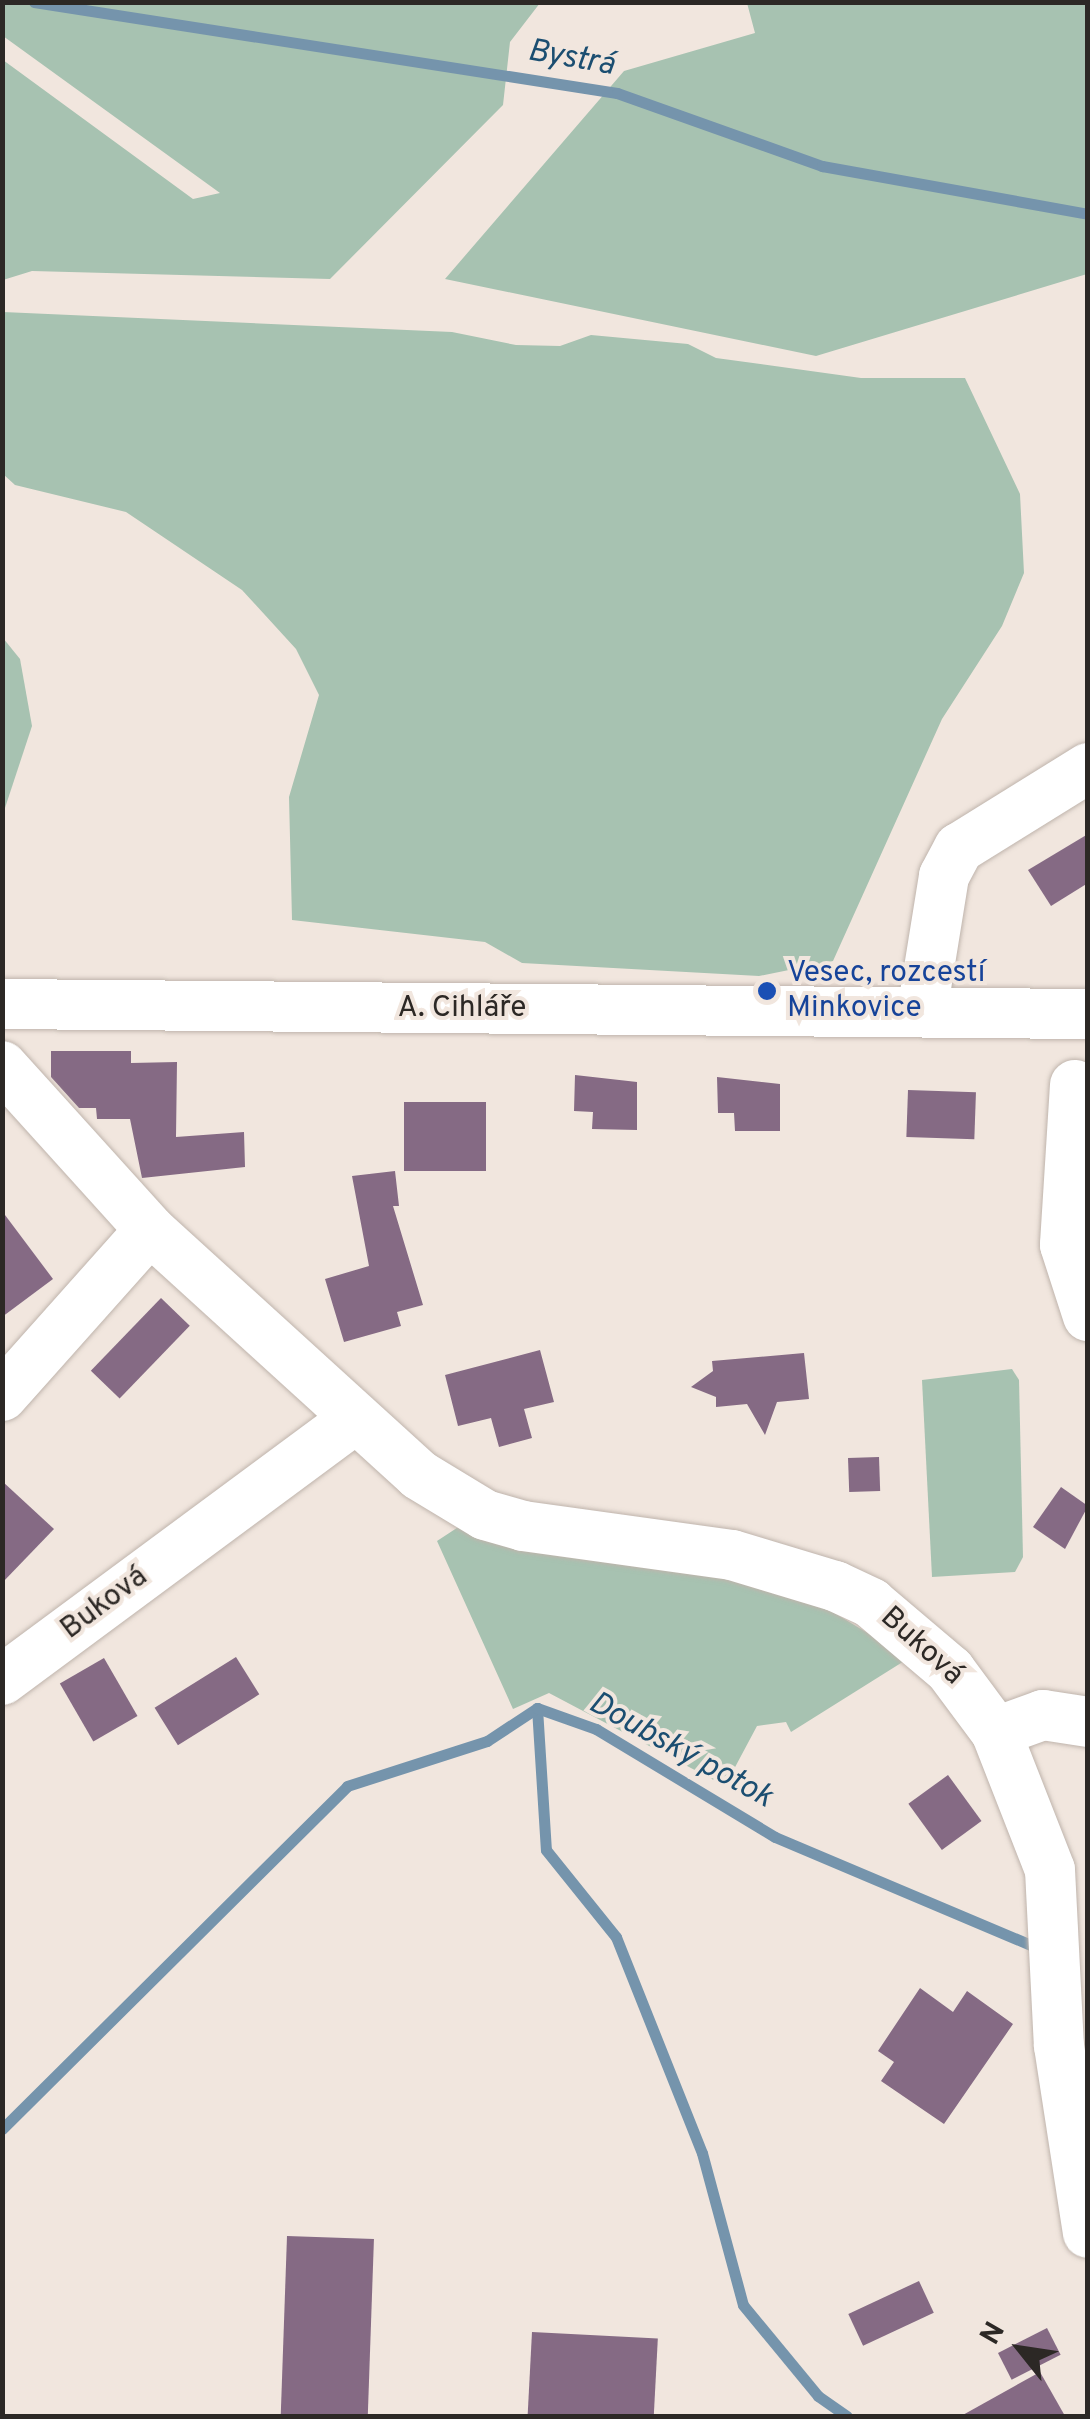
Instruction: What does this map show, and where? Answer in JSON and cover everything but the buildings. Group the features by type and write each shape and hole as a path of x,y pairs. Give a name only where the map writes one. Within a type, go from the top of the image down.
{"street":[{"path":"922,1012 944,876 958,848 1088,768"},
{"name":"A. Cihláře","path":"2,1004 1088,1014"},
{"name":"Buková","path":"2,1066 150,1230 352,1421 484,1515 563,1534 764,1562 871,1603 950,1670 996,1732 1050,1870 1068,2131 1088,2233"},
{"path":"1074,1084 1064,1244 1088,1316"},
{"path":"2,1396 150,1230"},
{"name":"Buková","path":"2,1680 352,1421"},
{"path":"996,1732 1043,1716 1088,1722"}],"green space":[{"path":"3,2 540,3 510,42 503,105 330,279 32,271 3,280 3,60 193,199 220,193 3,36"},
{"path":"747,3 1087,3 1087,274 816,356 445,279 624,71 755,33"},
{"path":"3,312 452,332 516,345 560,346 591,335 688,344 716,358 861,378 965,378 1020,494 1024,573 1002,626 942,719 833,961 759,976 522,963 485,942 292,920 289,797 319,695 296,649 242,590 126,512 15,485 3,474"},
{"path":"3,638 20,659 32,726 3,814"},
{"path":"1012,1369 1019,1380 1023,1557 1015,1572 932,1577 922,1380"},
{"path":"466,1522 798,1591 909,1658 791,1732 786,1722 757,1726 725,1786 549,1693 513,1709 437,1541"}],"waterway":[{"name":"Bystrá","path":"34,2 617,93 822,166 1088,214"},
{"path":"537,1708 546,1850 616,1937 702,2153 743,2305 818,2396 847,2416"},
{"name":"Doubský potok","path":"2,2129 347,1786 487,1741 537,1708 596,1729 775,1837 1042,1950"}],"place":[{"name":"Vesec, rozcestí Minkovice","path":"767,991"}]}
